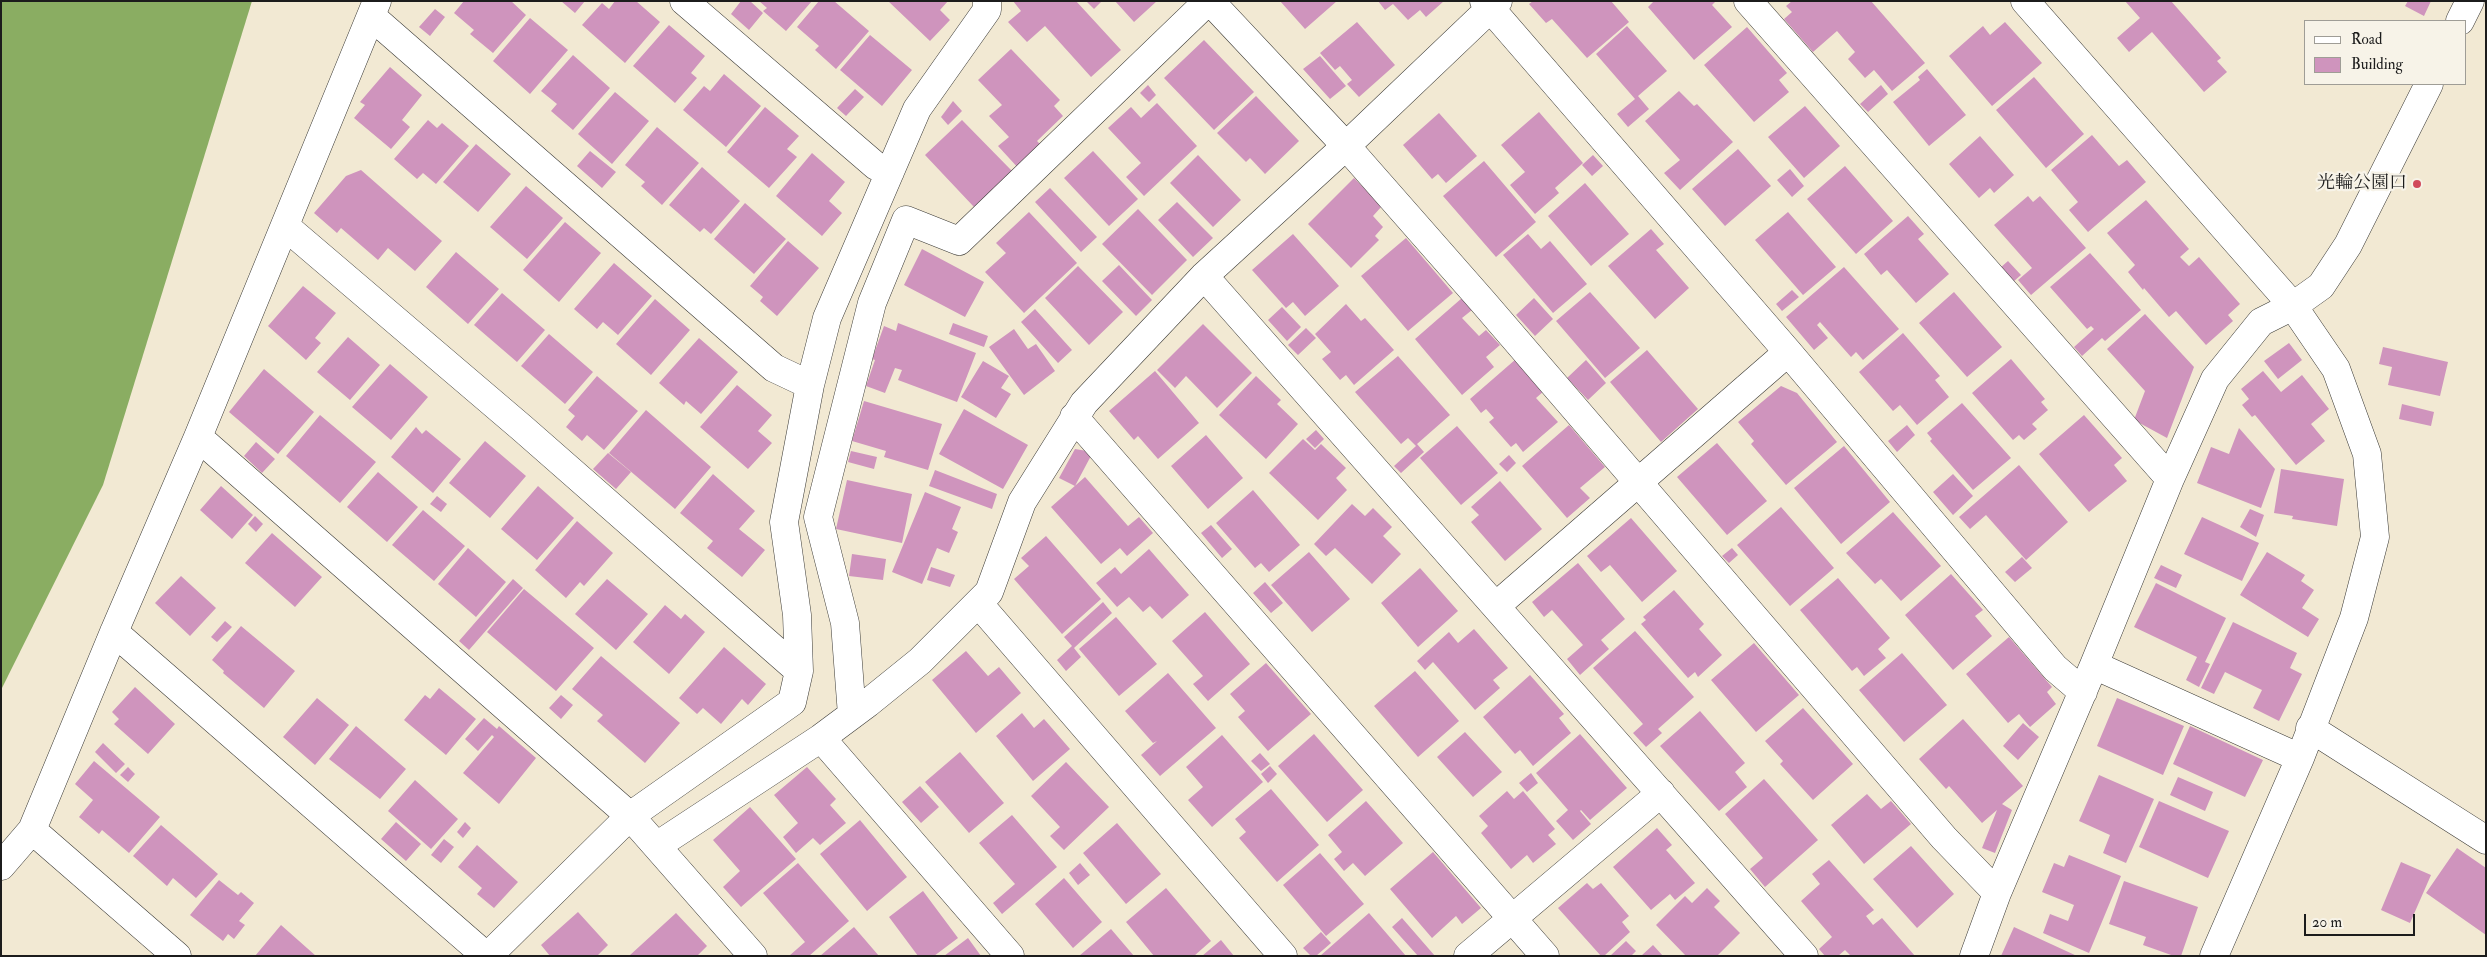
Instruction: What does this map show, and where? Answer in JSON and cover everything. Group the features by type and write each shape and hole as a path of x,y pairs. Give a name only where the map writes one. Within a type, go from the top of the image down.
{"street":[{"path":"684,1 876,166 890,172"},
{"path":"114,632 487,956 630,816 792,702 799,671 797,615 784,522 810,385 827,318 917,108 987,10 987,1"},
{"path":"852,715 845,622 818,517 872,303 906,220 960,241 1209,1 1346,146 1640,482 1944,838 1997,893"},
{"path":"1748,1 2170,479"},
{"path":"2025,1 2293,306 2336,369 2367,454 2375,537 2354,618 2300,758 2214,956"},
{"path":"2460,20 2470,1"},
{"path":"658,844 821,738 852,715 920,661 989,592 1022,502 1084,403 1204,276 1346,146 1491,4 2055,668 2083,692"},
{"path":"1,866 32,830 114,632 198,437 374,9 774,368 810,385"},
{"path":"1974,956 1997,893 2094,666 2170,479 2214,379 2262,322 2293,306 2321,286 2348,245 2428,85"},
{"path":"285,226 522,428 799,671"},
{"path":"1204,276 1804,956"},
{"path":"1496,606 1788,352"},
{"path":"1074,417 1544,956"},
{"path":"198,437 630,816 658,844 753,956"},
{"path":"978,603 1283,956"},
{"path":"2094,666 2300,758"},
{"path":"2310,728 2486,840"},
{"path":"821,738 1010,956"},
{"path":"1468,956 1662,793"},
{"path":"32,830 177,956"}],"green space":[{"path":"1,1 252,1 103,485 1,690"}],"building":[{"path":"464,1 511,1 526,15 493,53 470,34 474,30 454,13"},
{"path":"561,1 585,1 575,13"},
{"path":"615,1 636,1 660,22 625,63 582,25 602,3 609,9"},
{"path":"741,1 750,1 763,13 749,30 731,14"},
{"path":"759,1 812,1 786,31 763,11 767,8"},
{"path":"819,1 834,1 869,31 836,69 815,50 819,46 797,27"},
{"path":"888,1 948,1 940,10 950,20 930,41"},
{"path":"1013,1 1076,1 1121,50 1091,77 1045,26 1027,42 1008,22 1021,11"},
{"path":"1086,1 1102,1 1094,9"},
{"path":"1115,1 1157,1 1134,22"},
{"path":"1280,1 1337,1 1305,29"},
{"path":"1378,1 1444,1 1426,17 1420,10 1408,20 1393,4 1385,10"},
{"path":"1533,1 1611,1 1629,22 1587,58 1552,19 1546,23 1529,4"},
{"path":"1654,1 1716,1 1712,5 1732,27 1694,60 1648,7"},
{"path":"1792,1 1871,1 1925,63 1892,91 1874,70 1865,78 1848,59 1855,52 1837,31 1813,52 1784,19 1792,12 1786,6"},
{"path":"2125,1 2171,1 2221,58 2217,61 2227,72 2204,92 2152,32 2129,52 2117,38 2140,18"},
{"path":"2408,1 2431,1 2424,16 2405,6"},
{"path":"435,9 445,17 430,36 419,27"},
{"path":"530,18 568,50 530,94 493,61"},
{"path":"1357,22 1395,65 1359,97 1347,84 1352,80 1340,66 1335,70 1320,53"},
{"path":"2005,22 2042,63 1992,106 1949,56 1983,26 1990,35"},
{"path":"669,25 705,56 691,73 697,78 675,103 633,66"},
{"path":"1627,26 1667,71 1638,96 1649,109 1628,127 1617,114 1635,99 1596,54"},
{"path":"1747,27 1787,73 1779,80 1789,92 1754,122 1704,65"},
{"path":"870,35 912,70 882,106 840,70"},
{"path":"1204,40 1254,92 1214,130 1164,78"},
{"path":"1011,49 1060,100 1054,106 1063,116 1037,141 1044,148 1020,170 998,146 1009,137 989,116 1002,105 978,80"},
{"path":"573,55 610,88 573,130 551,111 557,104 541,91"},
{"path":"1320,56 1346,86 1330,99 1303,69"},
{"path":"390,67 422,95 402,120 410,127 391,149 354,118 365,105 360,102"},
{"path":"1927,69 1966,115 1929,146 1893,102 1920,80 1918,77"},
{"path":"724,74 761,106 726,147 683,110 704,86 710,91"},
{"path":"2034,77 2084,134 2046,168 1996,110"},
{"path":"1148,85 1156,95 1149,102 1140,93"},
{"path":"1881,85 1888,94 1868,112 1860,104"},
{"path":"855,89 864,97 846,116 837,108"},
{"path":"1679,91 1694,106 1697,104 1733,142 1680,190 1664,173 1680,160 1645,121"},
{"path":"615,92 649,121 612,164 578,134"},
{"path":"1256,96 1299,141 1265,174 1250,158 1246,162 1217,133"},
{"path":"953,101 962,111 948,125 941,117"},
{"path":"1157,103 1197,146 1144,196 1126,177 1141,163 1108,128 1131,107 1141,118"},
{"path":"1805,106 1840,146 1804,178 1768,137"},
{"path":"765,107 799,136 787,149 797,157 769,188 727,152"},
{"path":"1539,112 1583,163 1555,188 1559,193 1535,214 1510,185 1525,172 1501,145"},
{"path":"1439,113 1477,156 1446,183 1438,174 1432,179 1403,145"},
{"path":"428,120 437,128 442,123 469,146 436,184 423,173 417,179 394,159"},
{"path":"962,120 1012,171 974,207 925,155"},
{"path":"657,127 699,163 662,205 641,186 645,182 625,165"},
{"path":"2092,135 2119,166 2127,160 2146,182 2088,232 2069,210 2078,202 2051,170"},
{"path":"1980,136 2014,175 1994,193 1990,188 1979,198 1949,164"},
{"path":"476,144 511,174 478,212 443,182"},
{"path":"1738,149 1771,186 1725,226 1692,189"},
{"path":"590,151 616,172 602,188 577,166"},
{"path":"1093,151 1138,199 1109,226 1064,178"},
{"path":"812,153 845,182 829,201 842,213 822,236 776,196"},
{"path":"1198,155 1241,200 1213,227 1170,183"},
{"path":"1593,155 1603,166 1592,176 1582,165"},
{"path":"1484,161 1536,222 1496,257 1443,196"},
{"path":"1845,166 1893,221 1856,254 1807,199"},
{"path":"702,167 740,201 711,234 704,228 700,232 669,205"},
{"path":"1790,169 1804,186 1792,197 1777,180"},
{"path":"361,170 442,241 415,271 388,248 378,260 341,228 337,233 314,213 346,176"},
{"path":"1354,178 1382,206 1373,216 1383,227 1375,236 1379,240 1351,268 1308,224"},
{"path":"1585,183 1629,234 1591,266 1548,216"},
{"path":"526,186 563,218 527,259 490,227"},
{"path":"1050,188 1097,237 1081,252 1035,202"},
{"path":"2028,196 2033,202 2040,196 2086,248 2031,295 2018,280 2032,268 1994,225"},
{"path":"2146,200 2189,249 2180,257 2189,266 2199,257 2240,304 2228,315 2233,321 2206,345 2176,311 2169,317 2144,288 2143,290 2128,272 2135,265 2107,233"},
{"path":"1177,202 1213,238 1193,257 1158,220"},
{"path":"745,203 786,239 754,274 714,239"},
{"path":"1138,209 1187,260 1152,295 1102,244"},
{"path":"1029,212 1077,263 1024,313 985,272 1006,253 996,243"},
{"path":"1788,212 1836,267 1803,295 1755,240"},
{"path":"1908,216 1924,234 1918,239 1949,274 1916,303 1887,270 1881,275 1864,254"},
{"path":"565,222 601,253 559,302 523,270"},
{"path":"1651,229 1664,244 1656,250 1689,288 1655,319 1608,266"},
{"path":"1293,234 1339,286 1305,316 1293,302 1286,308 1252,270"},
{"path":"1528,234 1541,249 1550,241 1587,284 1553,313 1503,255"},
{"path":"1406,238 1453,293 1408,331 1361,276"},
{"path":"788,241 819,268 777,316 760,301 763,297 750,286"},
{"path":"922,249 984,282 965,317 904,285"},
{"path":"456,252 499,289 468,324 426,287"},
{"path":"2090,253 2141,310 2105,341 2102,338 2082,356 2074,347 2094,329 2091,326 2087,329 2050,287"},
{"path":"2008,261 2021,275 2013,282 2000,268"},
{"path":"614,263 652,296 618,335 603,322 597,329 574,309"},
{"path":"1119,265 1152,300 1136,316 1102,281"},
{"path":"1078,266 1123,312 1089,345 1045,298"},
{"path":"1844,267 1899,329 1863,360 1856,352 1851,357 1820,322 1817,325 1828,338 1814,350 1786,317"},
{"path":"303,286 336,313 315,338 321,343 306,360 268,326"},
{"path":"1792,290 1799,297 1782,311 1776,304"},
{"path":"1590,292 1640,348 1605,378 1556,321"},
{"path":"1954,292 2002,347 1967,377 1919,323"},
{"path":"502,293 545,330 517,362 474,325"},
{"path":"1462,298 1472,310 1462,318 1479,336 1486,330 1500,345 1486,357 1494,367 1462,395 1415,339"},
{"path":"1534,298 1553,319 1535,336 1516,315"},
{"path":"655,299 690,330 651,375 616,344"},
{"path":"1346,304 1361,321 1365,318 1394,350 1354,385 1346,375 1340,380 1322,359 1331,352 1315,334"},
{"path":"1282,307 1301,327 1287,341 1268,320"},
{"path":"1035,309 1072,350 1058,363 1021,322"},
{"path":"2145,314 2194,367 2167,438 2134,420 2145,391 2107,349"},
{"path":"898,323 976,353 957,402 898,380 902,370 895,368 885,393 866,386 875,360 872,359 884,326 896,331"},
{"path":"953,323 988,336 984,347 949,334"},
{"path":"1203,324 1252,373 1217,408 1186,376 1175,388 1157,370"},
{"path":"1306,328 1316,338 1298,355 1288,345"},
{"path":"1014,329 1028,349 1036,344 1055,371 1024,395 989,347"},
{"path":"1903,333 1940,376 1935,380 1949,397 1917,425 1900,405 1893,411 1859,372"},
{"path":"549,334 593,372 565,404 521,366"},
{"path":"348,337 380,365 350,400 317,372"},
{"path":"699,338 738,372 701,414 686,401 684,405 659,383"},
{"path":"2289,343 2302,360 2278,379 2264,361"},
{"path":"2383,347 2448,362 2440,396 2388,385 2392,367 2379,364"},
{"path":"1647,350 1698,409 1661,442 1610,382"},
{"path":"1398,356 1450,415 1417,444 1424,452 1401,473 1394,466 1416,446 1408,438 1401,444 1355,392"},
{"path":"1516,359 1544,391 1536,398 1558,422 1523,452 1516,443 1511,447 1489,422 1494,418 1486,409 1481,413 1470,399"},
{"path":"2011,359 2045,399 2041,402 2048,410 2032,424 2037,429 2024,440 2019,435 2013,440 1972,393"},
{"path":"1586,360 1606,383 1588,400 1567,378"},
{"path":"983,361 1009,376 1001,388 1011,394 996,418 961,397"},
{"path":"390,364 428,397 391,440 352,407"},
{"path":"264,369 314,412 278,454 229,412"},
{"path":"1155,371 1199,423 1158,459 1138,436 1134,440 1109,411"},
{"path":"2263,371 2281,392 2302,375 2329,409 2311,424 2325,441 2296,465 2255,415 2252,417 2242,405 2249,399 2241,389"},
{"path":"597,376 638,411 604,450 587,435 582,441 566,427 575,416 568,410"},
{"path":"1256,376 1281,400 1277,404 1298,424 1266,459 1219,415"},
{"path":"737,385 772,415 758,431 772,443 748,469 700,427"},
{"path":"1781,386 1797,393 1837,442 1786,485 1751,444 1754,441 1738,422"},
{"path":"864,401 942,424 928,470 884,457 886,451 852,441"},
{"path":"1962,403 2011,458 1973,490 1930,441 1932,439 1927,433"},
{"path":"2402,404 2434,412 2431,426 2399,419"},
{"path":"964,409 1028,445 1003,489 939,454"},
{"path":"646,410 711,467 675,509 609,453"},
{"path":"320,415 376,462 340,503 286,456"},
{"path":"2084,415 2122,458 2114,465 2127,481 2089,512 2039,454"},
{"path":"1569,425 1605,467 1580,488 1590,498 1567,518 1522,466"},
{"path":"1907,425 1915,435 1897,452 1888,441"},
{"path":"1457,426 1498,473 1461,505 1420,458"},
{"path":"416,427 422,434 426,430 461,459 433,493 391,457"},
{"path":"2239,428 2275,469 2261,508 2197,483 2211,447 2229,454"},
{"path":"1316,430 1324,439 1315,448 1306,439"},
{"path":"1206,435 1243,478 1208,509 1171,466"},
{"path":"1303,439 1315,450 1321,444 1346,468 1336,478 1347,490 1318,520 1269,473"},
{"path":"485,441 526,476 490,518 449,483"},
{"path":"256,442 275,459 262,473 244,456"},
{"path":"1717,443 1767,501 1727,535 1677,477"},
{"path":"1844,446 1890,502 1841,544 1794,488"},
{"path":"1075,449 1093,452 1075,486 1059,478"},
{"path":"851,451 877,457 874,469 848,462"},
{"path":"608,453 631,472 616,489 593,469"},
{"path":"1509,455 1516,463 1507,472 1499,464"},
{"path":"2019,465 2068,522 2026,560 1986,515 1970,529 1959,517"},
{"path":"2281,469 2344,479 2337,526 2292,519 2293,516 2274,513"},
{"path":"935,470 997,494 992,509 929,486"},
{"path":"378,472 418,507 387,542 347,507"},
{"path":"713,474 755,511 739,529 765,550 742,577 707,548 713,541 680,513"},
{"path":"1953,474 1973,496 1953,515 1933,492"},
{"path":"1085,477 1128,526 1139,517 1153,533 1127,556 1120,548 1101,564 1051,507"},
{"path":"847,480 912,494 902,543 836,529"},
{"path":"1500,481 1542,529 1505,561 1471,522 1479,515 1471,507"},
{"path":"221,486 253,515 232,539 200,510"},
{"path":"538,486 574,518 537,560 501,529"},
{"path":"1253,490 1300,545 1269,572 1261,563 1255,568 1216,523"},
{"path":"925,492 961,507 952,529 958,532 949,553 937,548 922,584 892,572"},
{"path":"437,496 447,504 441,512 430,504"},
{"path":"1352,504 1365,516 1373,508 1392,527 1383,536 1401,554 1372,584 1335,548 1326,556 1314,544"},
{"path":"1781,507 1834,568 1790,606 1737,545"},
{"path":"2250,509 2264,515 2256,537 2240,527"},
{"path":"423,510 465,546 434,581 392,545"},
{"path":"1893,512 1941,566 1901,601 1881,579 1875,584 1846,553"},
{"path":"255,516 263,524 256,532 248,524"},
{"path":"2202,517 2259,543 2242,581 2184,554"},
{"path":"1631,518 1677,571 1642,602 1610,565 1601,572 1587,556"},
{"path":"577,521 613,553 584,586 580,582 566,598 535,570"},
{"path":"1211,525 1232,549 1222,558 1201,533"},
{"path":"272,533 322,577 295,607 245,563"},
{"path":"1046,536 1101,599 1062,634 1014,579 1029,566 1021,558"},
{"path":"468,548 506,582 476,617 438,584"},
{"path":"1732,548 1738,555 1729,563 1722,556"},
{"path":"1149,549 1189,595 1162,619 1150,606 1143,612 1129,597 1117,607 1096,583 1115,567 1121,574"},
{"path":"1309,552 1350,599 1312,632 1271,585"},
{"path":"2267,552 2305,575 2301,581 2314,590 2302,608 2319,619 2308,637 2240,595"},
{"path":"852,554 886,559 883,580 849,576"},
{"path":"2022,557 2032,568 2015,582 2005,572"},
{"path":"1578,563 1625,619 1601,640 1609,649 1580,675 1567,659 1583,645 1552,610 1544,617 1532,602"},
{"path":"2161,565 2182,575 2176,588 2154,578"},
{"path":"931,567 955,575 950,587 927,580"},
{"path":"1420,568 1458,611 1418,647 1381,603"},
{"path":"1951,574 1983,610 1975,616 1992,636 1953,670 1905,615"},
{"path":"181,576 216,608 190,636 155,603"},
{"path":"1838,578 1890,638 1878,649 1886,658 1864,676 1857,667 1852,671 1800,610"},
{"path":"513,579 523,588 469,650 459,641"},
{"path":"607,579 648,614 616,650 575,614"},
{"path":"1265,582 1283,603 1271,613 1253,593"},
{"path":"2156,583 2226,618 2205,662 2210,664 2199,687 2186,680 2197,657 2134,627"},
{"path":"524,589 594,648 556,691 487,632"},
{"path":"1674,590 1704,624 1699,629 1722,655 1698,677 1695,672 1688,678 1641,624 1646,620 1643,617"},
{"path":"1103,602 1112,613 1074,648 1081,657 1066,671 1057,660 1072,646 1064,637"},
{"path":"665,605 681,619 685,614 705,632 669,674 633,642"},
{"path":"1205,612 1250,664 1208,701 1193,684 1203,676 1172,641"},
{"path":"1116,617 1157,664 1119,696 1079,649"},
{"path":"225,621 232,627 217,642 211,637"},
{"path":"2233,622 2297,653 2290,668 2302,674 2279,721 2253,708 2262,690 2225,672 2214,694 2201,688"},
{"path":"241,626 295,671 264,708 223,673 224,671 212,660"},
{"path":"1474,629 1508,668 1493,680 1500,688 1475,710 1433,662 1425,670 1417,661 1449,632 1458,643"},
{"path":"1635,631 1694,697 1658,729 1662,733 1646,747 1633,733 1643,724 1593,668"},
{"path":"2009,637 2052,687 2047,692 2056,704 2030,727 2019,714 2008,723 1966,674"},
{"path":"1754,643 1799,695 1756,732 1711,680"},
{"path":"724,647 766,684 748,705 742,699 721,724 703,708 697,714 679,698"},
{"path":"966,651 988,676 999,667 1021,693 976,733 932,680"},
{"path":"1902,653 1947,705 1904,742 1859,690"},
{"path":"601,656 680,723 645,763 597,721 603,715 572,689"},
{"path":"1266,663 1311,714 1268,751 1238,717 1245,711 1230,694"},
{"path":"1415,671 1459,721 1418,757 1374,706"},
{"path":"1168,673 1216,728 1160,776 1141,755 1157,741 1153,743 1125,711"},
{"path":"1530,675 1564,714 1559,718 1571,733 1533,766 1520,750 1515,754 1483,717"},
{"path":"135,687 175,724 148,754 114,724 119,719 112,712"},
{"path":"439,688 476,719 446,755 404,720 425,695 430,699"},
{"path":"561,695 573,705 561,719 549,708"},
{"path":"317,698 349,725 315,765 283,737"},
{"path":"2117,698 2184,726 2163,775 2097,746"},
{"path":"1803,708 1853,764 1813,800 1780,764 1783,761 1765,741"},
{"path":"1700,711 1745,763 1735,772 1747,787 1719,811 1660,746"},
{"path":"1022,713 1034,728 1044,719 1070,749 1033,781 996,736"},
{"path":"484,718 497,729 499,726 536,758 499,804 463,773 494,737 492,735 478,751 465,739"},
{"path":"1963,719 2023,786 2002,804 2012,810 1995,853 1982,848 1997,810 1982,823 1949,786 1946,789 1919,759"},
{"path":"2023,723 2039,737 2018,760 2003,746"},
{"path":"356,726 406,769 380,799 329,759"},
{"path":"2190,726 2263,760 2245,797 2173,764"},
{"path":"1465,732 1502,772 1473,797 1437,757"},
{"path":"1314,734 1363,790 1327,822 1278,766"},
{"path":"1580,734 1627,788 1590,820 1581,810 1591,824 1573,840 1556,821 1568,810 1536,773"},
{"path":"1222,735 1263,782 1212,827 1188,800 1203,787 1186,767"},
{"path":"103,743 125,764 116,773 95,752"},
{"path":"960,752 1004,803 969,833 925,782"},
{"path":"1260,753 1270,764 1261,771 1251,761"},
{"path":"94,761 160,817 129,853 102,830 99,834 79,817 93,800 75,784"},
{"path":"1066,762 1109,807 1064,850 1050,836 1060,827 1031,796"},
{"path":"1270,766 1277,774 1268,783 1261,774"},
{"path":"128,767 135,774 128,782 120,775"},
{"path":"807,767 836,799 830,805 846,823 820,845 813,838 796,853 783,837 798,823 774,795"},
{"path":"1531,773 1538,783 1527,792 1519,783"},
{"path":"2099,775 2154,799 2126,863 2103,853 2110,835 2079,821"},
{"path":"2178,777 2213,792 2205,811 2170,795"},
{"path":"1764,779 1818,840 1765,887 1750,869 1763,858 1725,814"},
{"path":"415,780 458,819 431,849 388,811"},
{"path":"920,786 939,807 921,823 902,802"},
{"path":"1271,789 1319,845 1277,882 1239,838 1246,832 1235,819"},
{"path":"1507,791 1514,799 1523,791 1555,829 1548,835 1556,844 1533,863 1527,855 1511,869 1481,833 1488,826 1479,816"},
{"path":"1867,794 1881,809 1891,801 1911,824 1864,864 1831,825"},
{"path":"1366,801 1403,843 1365,876 1353,863 1344,871 1334,859 1342,852 1328,835"},
{"path":"2159,801 2229,831 2208,878 2139,847"},
{"path":"750,807 796,859 741,907 723,887 740,871 713,840"},
{"path":"1012,815 1057,867 1002,914 993,903 1015,884 979,843"},
{"path":"860,820 907,877 867,911 820,854"},
{"path":"396,822 421,844 406,861 381,839"},
{"path":"465,822 471,828 463,838 457,832"},
{"path":"1117,823 1161,874 1126,904 1083,853"},
{"path":"161,825 218,874 196,898 173,878 167,886 133,856"},
{"path":"1657,828 1672,845 1666,850 1695,883 1675,900 1670,894 1651,910 1613,867"},
{"path":"444,839 454,847 441,863 431,855"},
{"path":"477,845 518,882 494,908 477,894 482,888 458,867"},
{"path":"1911,846 1954,894 1917,928 1873,879"},
{"path":"2457,848 2486,868 2486,935 2426,893"},
{"path":"1433,852 1481,908 1462,924 1456,916 1432,938 1390,889"},
{"path":"1320,853 1364,904 1326,936 1283,885"},
{"path":"2069,855 2121,876 2089,953 2043,933 2050,914 2068,921 2074,905 2042,892 2054,863 2064,867"},
{"path":"1829,860 1874,910 1866,916 1873,925 1882,918 1915,956 1851,956 1845,950 1838,956 1825,956 1819,949 1832,937 1801,901 1820,884 1812,874"},
{"path":"2401,862 2431,875 2410,923 2381,910"},
{"path":"798,863 849,921 809,956 789,956 805,942 763,893"},
{"path":"1080,863 1090,875 1078,885 1069,873"},
{"path":"1064,878 1102,922 1073,948 1035,904"},
{"path":"219,880 238,895 241,892 254,903 239,921 245,925 234,939 228,934 223,941 190,915"},
{"path":"2124,881 2198,907 2181,956 2174,956 2143,945 2146,937 2109,924"},
{"path":"1587,883 1593,889 1601,883 1629,916 1622,922 1630,932 1604,956 1601,956 1558,908"},
{"path":"1166,888 1211,941 1194,956 1154,956 1126,922"},
{"path":"1707,888 1720,901 1714,907 1740,933 1717,956 1686,956 1656,925 1685,896 1692,903"},
{"path":"923,891 958,938 934,956 918,956 889,917"},
{"path":"578,912 608,945 597,956 550,956 541,945"},
{"path":"676,913 707,946 697,956 629,956"},
{"path":"1369,913 1406,956 1320,956"},
{"path":"1402,918 1435,956 1418,956 1392,927"},
{"path":"281,925 316,956 255,956"},
{"path":"854,927 879,956 820,956"},
{"path":"2014,927 2077,956 2001,956"},
{"path":"1111,929 1134,956 1079,956"},
{"path":"1321,932 1331,943 1316,956 1311,956 1303,948"},
{"path":"968,938 981,956 944,956"},
{"path":"1221,940 1234,956 1202,956"},
{"path":"1626,941 1636,951 1631,956 1610,956"},
{"path":"1653,945 1663,956 1641,956"}],"place":[{"name":"光輪公園口","path":"2417,184"}]}
